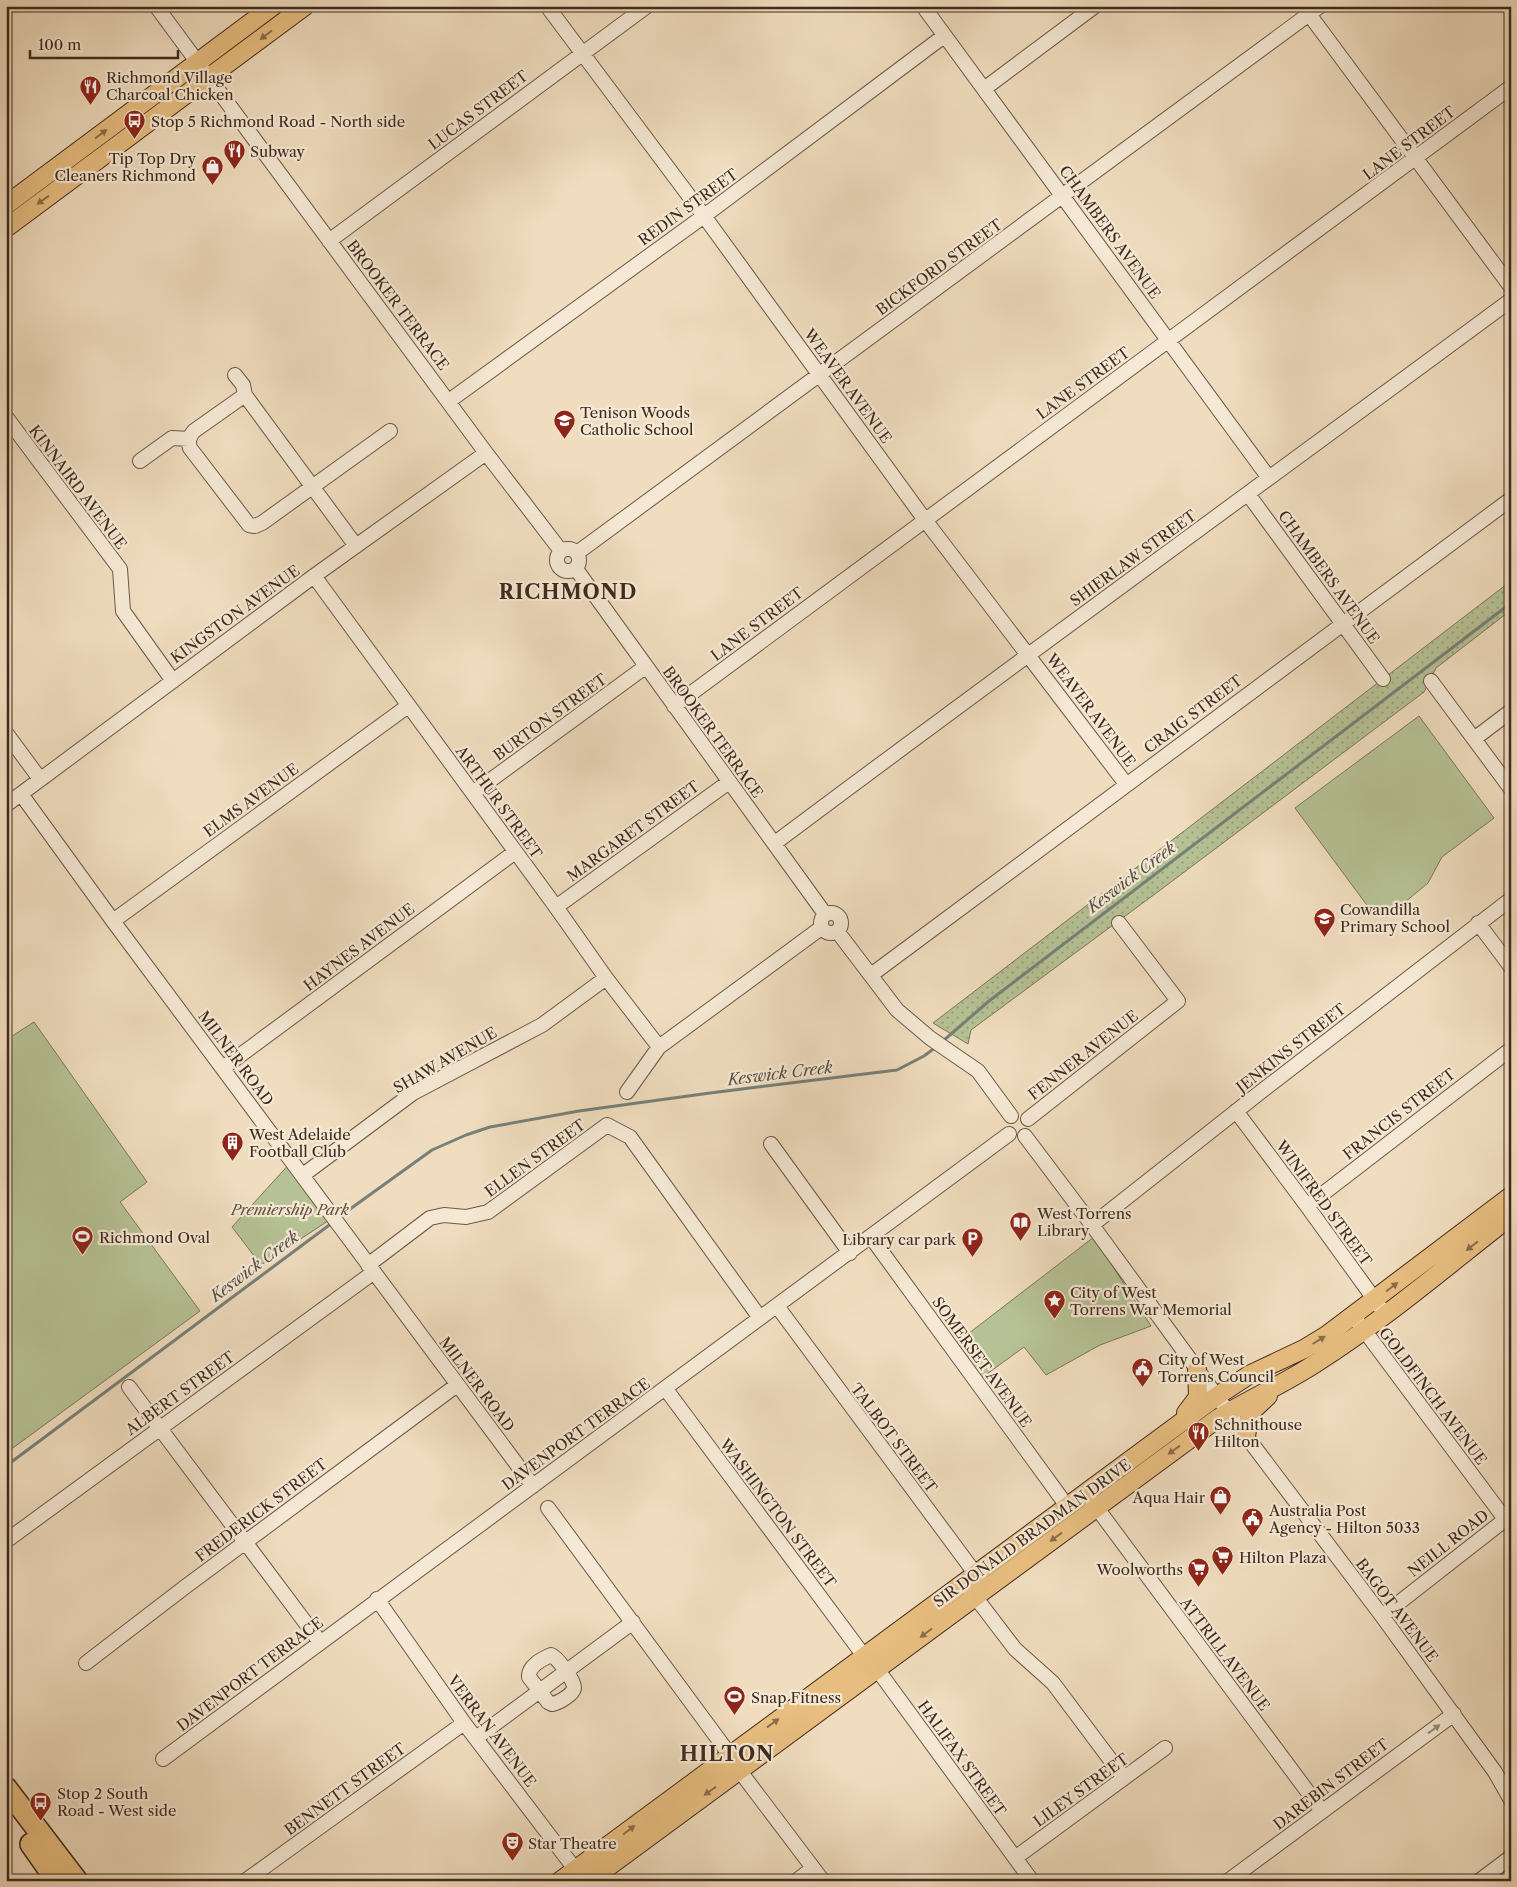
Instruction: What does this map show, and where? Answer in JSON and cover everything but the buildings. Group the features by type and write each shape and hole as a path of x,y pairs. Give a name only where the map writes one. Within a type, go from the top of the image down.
{"highway":[{"path":"6,1788 77,1881"},
{"path":"6,1811 56,1881"}],"main road":[{"path":"6,205 273,6"},
{"path":"6,228 306,6"},
{"name":"SIR DONALD BRADMAN DRIVE","path":"734,1762 877,1669 1085,1492 1217,1396 1249,1375 1304,1349 1353,1316 1511,1196"},
{"name":"SIR DONALD BRADMAN DRIVE","path":"560,1881 582,1877 734,1762 864,1656 1096,1508 1228,1412 1246,1401 1280,1386 1315,1364 1364,1330 1511,1216"},
{"path":"1173,1429 1198,1397 1197,1369"},
{"path":"1246,1436 1250,1413 1280,1386"}],"street":[{"name":"BROOKER TERRACE","path":"156,6 486,453 561,551"},
{"name":"WEAVER AVENUE","path":"547,6 704,216 925,520 1126,784"},
{"name":"LUCAS STREET","path":"329,241 647,6"},
{"name":"CHAMBERS AVENUE","path":"923,6 1270,478"},
{"path":"984,89 1096,6"},
{"path":"1310,9 1415,159 1511,287"},
{"name":"BICKFORD STREET","path":"577,553 1063,196 1310,9"},
{"name":"REDIN STREET","path":"449,401 704,216 944,36"},
{"name":"LANE STREET","path":"674,706 1511,87"},
{"name":"SHIERLAW STREET","path":"774,843 1027,654 1511,300"},
{"path":"235,375 243,385 245,395 356,546"},
{"path":"245,395 194,431 189,440 190,448 249,525 255,526 262,523 390,431"},
{"name":"KINNAIRD AVENUE","path":"6,417 120,569 123,611 173,681"},
{"path":"140,461 172,438 189,440"},
{"name":"KINGSTON AVENUE","path":"6,805 314,576 486,453"},
{"name":"CHAMBERS AVENUE","path":"1248,494 1383,679"},
{"name":"CRAIG STREET","path":"870,975 1511,499"},
{"path":"566,549 577,553 580,558 576,569 565,571 559,567 557,562 561,551 566,549"},
{"name":"BROOKER TERRACE","path":"576,569 825,914"},
{"name":"ARTHUR STREET","path":"314,576 606,978 660,1047"},
{"name":"BURTON STREET","path":"473,793 646,667"},
{"path":"1431,681 1511,789"},
{"name":"ELMS AVENUE","path":"113,921 408,706"},
{"path":"1474,739 1511,711"},
{"path":"6,733 40,780"},
{"name":"MARGARET STREET","path":"556,907 729,782"},
{"name":"MILNER ROAD","path":"21,794 113,921 533,1486"},
{"name":"HAYNES AVENUE","path":"223,1068 515,852"},
{"name":"JENKINS STREET","path":"1092,1225 1236,1111 1511,899"},
{"path":"834,913 840,918 840,928 837,931 833,933 825,932 821,928 822,916 825,914 834,913"},
{"name":"FENNER AVENUE","path":"1028,1119 1178,1001 1119,922"},
{"path":"1478,923 1511,967"},
{"path":"627,1092 660,1047 821,928"},
{"path":"837,931 897,1010 930,1038 978,1072 1011,1116"},
{"name":"SHAW AVENUE","path":"303,1175 414,1093 542,1025 606,978"},
{"name":"FRANCIS STREET","path":"1307,1206 1511,1049"},
{"name":"WINIFRED STREET","path":"1236,1111 1385,1314"},
{"path":"1018,1114 1028,1119 1030,1128 1025,1136 1016,1138 1009,1134 1006,1124 1011,1116 1018,1114"},
{"name":"ELLEN STREET","path":"371,1268 430,1218 444,1215 471,1216 488,1212 607,1125 630,1137 760,1318"},
{"name":"DAVENPORT TERRACE","path":"163,1759 377,1599 850,1253 1009,1134"},
{"path":"1025,1136 1217,1396"},
{"path":"771,1144 850,1253"},
{"name":"SOMERSET AVENUE","path":"870,1237 1067,1506"},
{"name":"ALBERT STREET","path":"6,1541 371,1268"},
{"name":"TALBOT STREET","path":"777,1306 975,1585 1015,1649 1053,1683 1124,1778"},
{"name":"GOLDFINCH AVENUE","path":"1353,1316 1508,1517"},
{"name":"FREDERICK STREET","path":"86,1663 457,1385"},
{"path":"129,1387 320,1642"},
{"name":"WASHINGTON STREET","path":"665,1388 864,1656"},
{"name":"BAGOT AVENUE","path":"1217,1396 1454,1714 1496,1772 1511,1800"},
{"name":"ATTRILL AVENUE","path":"1085,1492 1322,1811"},
{"path":"548,1508 822,1881"},
{"name":"NEILL ROAD","path":"1382,1616 1508,1517"},
{"name":"VERRAN AVENUE","path":"377,1599 464,1723 582,1877"},
{"path":"476,1738 632,1622"},
{"path":"554,1656 574,1683 574,1688 556,1703 552,1704 548,1702 540,1690 529,1677 529,1672 546,1657 554,1656"},
{"name":"HALIFAX STREET","path":"864,1656 877,1669 1032,1881"},
{"name":"DAREBIN STREET","path":"1228,1881 1454,1714"},
{"name":"BENNETT STREET","path":"245,1881 464,1723"},
{"name":"LILEY STREET","path":"1015,1858 1165,1748"},
{"name":"BAGOT AVENUE","path":"1496,1772 1511,1786"},
{"path":"1478,1881 1511,1857"},
{"path":"796,1881 813,1868"}],"green space":[{"path":"1511,581 1511,610 1436,668 1424,692 971,1030 968,1044 933,1023"},
{"path":"1419,716 1494,818 1442,857 1428,883 1387,917 1369,908 1295,808"},
{"name":"Richmond Oval","path":"34,1022 147,1182 120,1202 200,1311 6,1453 6,1040"},
{"name":"Premiership Park","path":"292,1161 334,1217 261,1265 232,1227"},
{"path":"1094,1237 1151,1326 1100,1345 1046,1375 1024,1347 976,1382 951,1347"}],"waterway":[{"name":"Keswick Creek","path":"943,1041 989,1001 1511,603"},
{"name":"Keswick Creek","path":"339,1217 432,1150 490,1127 579,1111 897,1070 924,1056 936,1047"},
{"name":"Keswick Creek","path":"6,1466 332,1223"}],"place":[{"name":"Richmond Village Charcoal Chicken","path":"90,105"},
{"name":"Stop 5 Richmond Road - North side","path":"135,140"},
{"name":"Subway","path":"234,170"},
{"name":"Tip Top Dry Cleaners Richmond","path":"212,186"},
{"name":"Tenison Woods Catholic School","path":"564,440"},
{"name":"Cowandilla Primary School","path":"1324,937"},
{"name":"West Adelaide Football Club","path":"233,1162"},
{"name":"West Torrens Library","path":"1021,1241"},
{"name":"Richmond Oval","path":"83,1256"},
{"name":"Library car park","path":"972,1258"},
{"name":"City of West Torrens War Memorial","path":"1054,1320"},
{"name":"City of West Torrens Council","path":"1142,1387"},
{"name":"Schnithouse Hilton","path":"1198,1452"},
{"name":"Aqua Hair","path":"1221,1516"},
{"name":"Australia Post Agency - Hilton 5033","path":"1253,1538"},
{"name":"Hilton Plaza","path":"1223,1576"},
{"name":"Woolworths","path":"1199,1588"},
{"name":"Snap Fitness","path":"735,1716"},
{"name":"Stop 2 South Road - West side","path":"41,1821"},
{"name":"Star Theatre","path":"512,1862"}],"district":[{"name":"RICHMOND","path":"568,592"},
{"name":"HILTON","path":"727,1754"}]}
